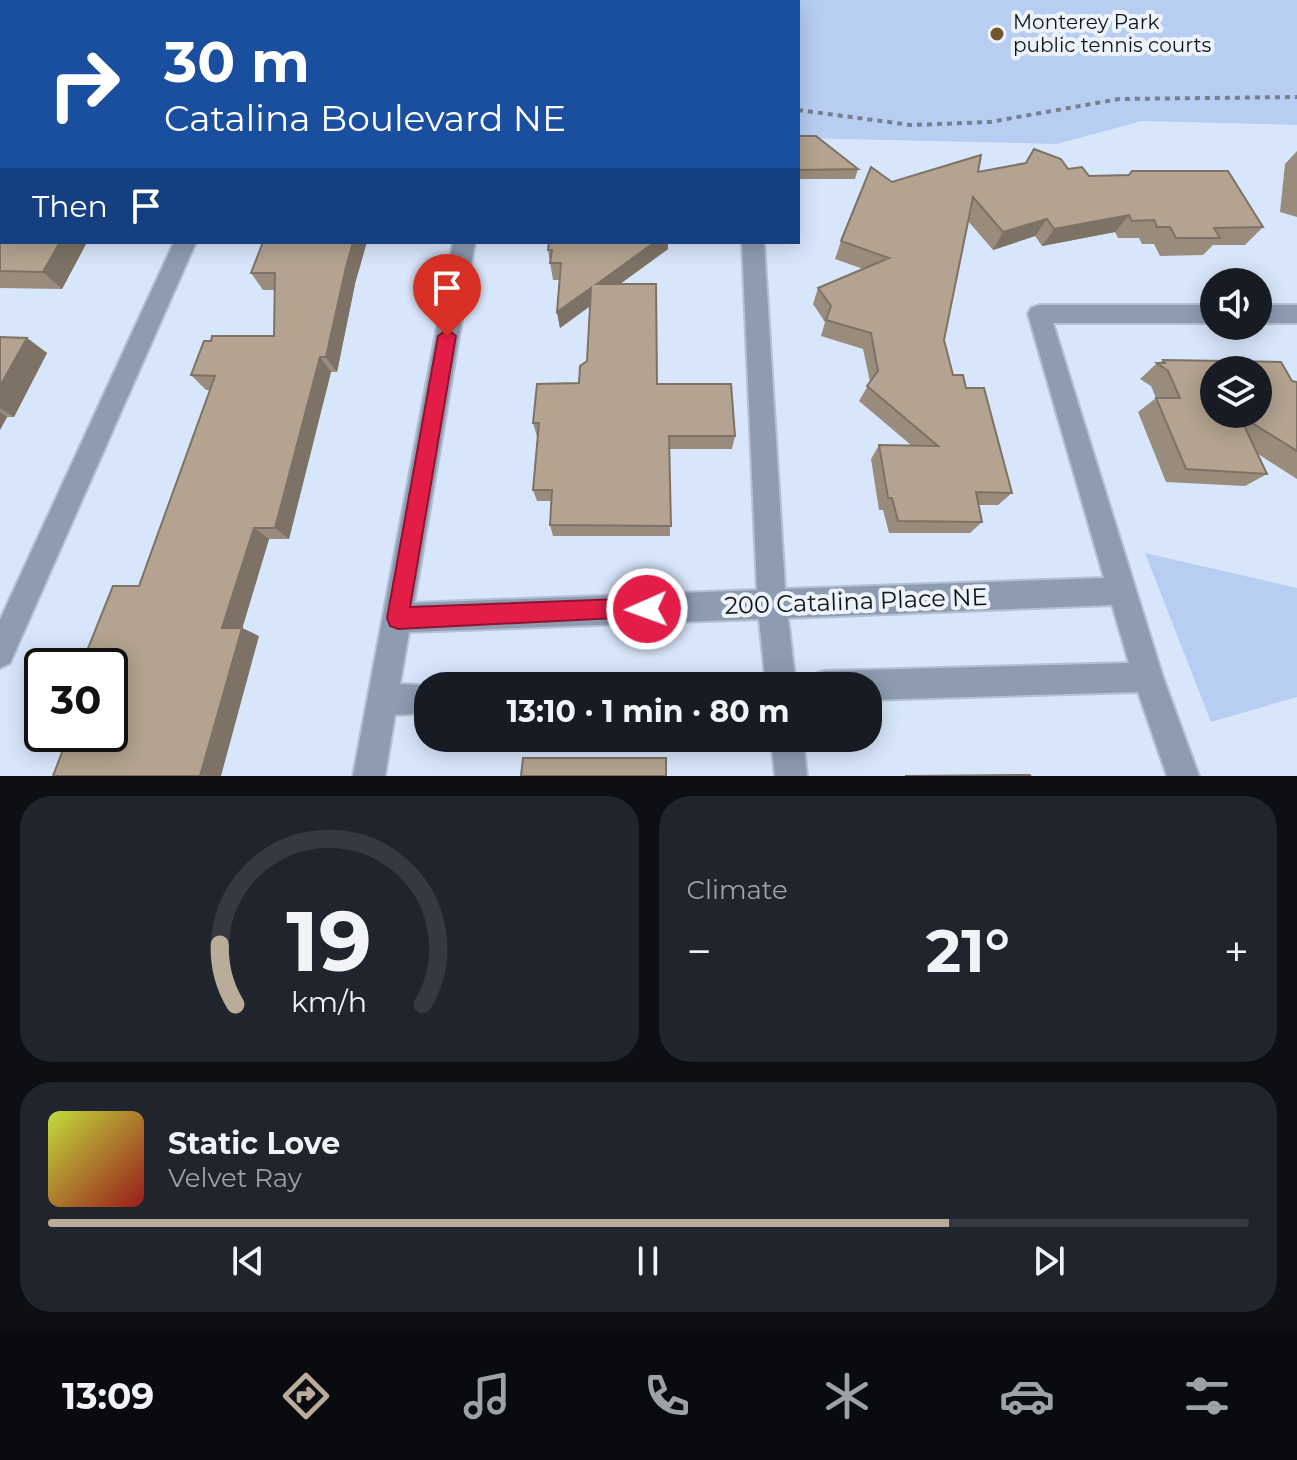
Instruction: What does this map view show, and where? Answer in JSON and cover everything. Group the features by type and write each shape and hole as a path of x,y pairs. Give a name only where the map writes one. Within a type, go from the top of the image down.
{"street":[{"path":"0,653 184,244"},
{"path":"369,776 464,244"},
{"path":"753,244 772,604 779,672"},
{"path":"1183,776 1148,677 1039,314 1200,314"},
{"path":"1272,314 1297,314"},
{"name":"200 Catalina Place NE","path":"398,618 1122,591"},
{"path":"882,684 1148,677"},
{"path":"382,700 414,699"},
{"path":"788,752 791,776"}],"path":[{"path":"800,110 911,125 990,122 1119,99 1297,97"}],"shaded area":[{"path":"800,0 1297,0 1297,125 1142,121 1057,144 800,138"},
{"path":"1145,553 1297,588 1297,697 1211,722"}],"building":[{"path":"800,136 816,136 858,169 800,170"},
{"path":"1034,149 1061,159 1068,169 1082,167 1089,176 1129,175 1132,171 1228,171 1263,227 1214,228 1220,238 1176,238 1170,227 1157,227 1154,220 1132,221 1129,215 1054,229 1047,219 1003,232 973,197 944,340 953,375 963,375 966,388 984,388 1012,493 976,492 982,522 898,521 892,498 888,498 879,445 938,446 867,386 878,371 871,333 826,320 831,306 818,288 889,258 841,241 871,167 892,182 981,155 978,172 1026,163"},
{"path":"0,244 59,244 43,272 0,271"},
{"path":"262,244 352,244 326,357 320,357 275,528 254,528 222,628 242,628 200,776 53,776 62,752 128,752 128,648 88,648 113,586 139,586 215,376 191,375 204,341 211,341 212,336 274,336 275,273 251,273"},
{"path":"549,244 652,244 597,284 656,284 657,384 731,384 735,436 669,436 671,526 550,525 552,490 533,490 539,423 533,423 537,384 579,383 580,366 587,361 591,288 557,312 561,263 550,263 552,250 548,250"},
{"path":"0,337 27,338 0,386"},
{"path":"1163,360 1200,361 1200,428 1245,428 1267,474 1186,469 1156,398 1180,398 1168,371 1157,363 1165,363"},
{"path":"1272,362 1281,362 1292,381 1297,382 1297,451 1260,428 1272,428"},
{"path":"523,758 666,758 666,776 521,776"},
{"path":"1029,775 1031,776 905,776"}],"place":[{"name":"Monterey Park public tennis courts","path":"997,34"}],"route":[{"path":"447,336 398,618 647,609"}]}
